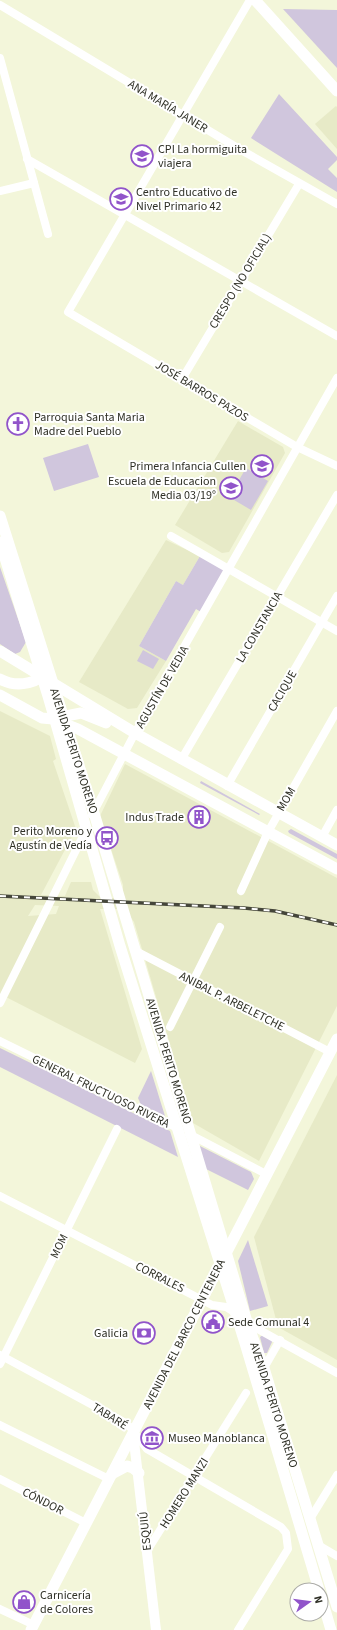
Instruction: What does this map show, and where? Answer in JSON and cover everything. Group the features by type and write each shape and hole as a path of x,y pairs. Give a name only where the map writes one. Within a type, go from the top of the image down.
{"main road":[{"path":"255,0 337,91"},
{"name":"AVENIDA PERITO MORENO","path":"0,516 46,675"},
{"name":"AVENIDA PERITO MORENO","path":"0,542 94,813 248,1326 264,1368 337,1607"},
{"path":"0,652 46,675 53,684 181,760 337,845"},
{"path":"0,679 16,685 29,683 46,675"},
{"name":"AVENIDA PERITO MORENO","path":"53,684 86,830 177,1128 235,1311 317,1582"},
{"path":"0,694 42,718 61,720 125,753 337,870"},
{"path":"61,720 81,713 95,717 118,729 133,732"},
{"name":"AVENIDA DEL BARCO CENTENERA","path":"32,1628 337,1039"},
{"path":"111,1476 127,1466 133,1468 139,1473"}],"street":[{"path":"126,214 250,0"},
{"name":"ANA MARÍA JANER","path":"0,5 183,116 299,184 337,204"},
{"path":"0,58 48,234"},
{"path":"28,158 240,282 337,336"},
{"path":"0,191 34,183"},
{"name":"CRESPO (NO OFICIAL)","path":"182,379 299,184"},
{"name":"JOSÉ BARROS PAZOS","path":"126,214 68,312 297,447 337,466"},
{"name":"AGUSTÍN DE VEDIA","path":"0,1003 125,753 133,732 229,570 337,378"},
{"name":"LA CONSTANCIA","path":"181,760 337,495"},
{"path":"171,536 337,631"},
{"name":"CACIQUE","path":"227,786 337,596"},
{"name":"MOM","path":"241,890 268,832 337,711"},
{"path":"322,837 337,810"},
{"path":"170,1027 220,927"},
{"name":"ANIBAL P. ARBELETCHE","path":"134,950 330,1052"},
{"name":"GENERAL FRUCTUOSO RIVERA","path":"0,1041 177,1128 266,1174"},
{"name":"MOM","path":"1,1358 117,1129"},
{"name":"CORRALES","path":"0,1196 202,1298 212,1305 226,1307 235,1311"},
{"path":"235,1311 248,1326 280,1340 337,1373"},
{"path":"264,1368 280,1340"},
{"name":"TABARÉ","path":"1,1358 122,1421 130,1427 133,1433 147,1449 194,1478 281,1527 286,1533 288,1549 238,1630"},
{"name":"HOMERO MANZI","path":"147,1551 246,1393"},
{"path":"0,1425 111,1476"},
{"name":"ESQUIÚ","path":"133,1433 139,1473 156,1630"},
{"path":"310,1520 337,1475"},
{"name":"CÓNDOR","path":"0,1479 86,1523"},
{"path":"318,1545 337,1556"},
{"path":"0,1609 32,1628"}],"shaded area":[{"path":"283,9 337,10 337,68"},
{"path":"279,94 337,157 337,160 328,169 337,178 337,192 251,138"},
{"path":"336,106 337,107 337,149 315,124"},
{"name":"Escuela de Educacion Media 03/19°","path":"238,421 283,447 285,453 229,552 222,553 175,525"},
{"path":"88,444 99,477 54,491 43,458"},
{"path":"246,468 268,481 251,510 229,497"},
{"path":"166,540 200,556 183,585 176,581 139,646 166,661 137,708 128,709 79,682"},
{"path":"200,556 225,570 201,612 196,609 166,661 139,646 176,581 183,585"},
{"path":"0,567 26,642 20,652 15,654 0,644"},
{"path":"143,650 159,659 153,669 137,661"},
{"path":"0,711 50,736 56,759 53,761 76,829 41,895 65,896 71,882 91,882 93,890 100,897 123,899 123,885 100,816 125,764 337,878 337,1006 259,1161 193,1123 134,922 125,909 100,909 142,1049 135,1063 0,994","holes":["35,905 59,906 56,914 28,916"]},
{"path":"201,781 260,814 259,815 200,783"},
{"path":"291,829 337,854 337,859 289,833 288,831"},
{"path":"0,1048 170,1131 178,1157 0,1067"},
{"path":"151,1071 165,1116 141,1105 138,1098"},
{"path":"337,1075 337,1360 278,1327 254,1237"},
{"path":"198,1145 251,1172 254,1179 248,1190 206,1169"},
{"path":"248,1240 268,1306 250,1311 238,1261"},
{"path":"263,1335 271,1339 272,1342 267,1353 264,1353 260,1337"}],"railway":[{"path":"0,896 244,908 275,911 337,925"}],"place":[{"name":"CPI La hormiguita viajera","path":"142,156"},
{"name":"Centro Educativo de Nivel Primario 42","path":"121,199"},
{"name":"Parroquia Santa Maria Madre del Pueblo","path":"18,424"},
{"name":"Primera Infancia Cullen","path":"262,466"},
{"name":"Escuela de Educacion Media 03/19°","path":"231,488"},
{"name":"Indus Trade","path":"199,817"},
{"name":"Perito Moreno y Agustín de Vedía","path":"107,838"},
{"name":"Sede Comunal 4","path":"213,1322"},
{"name":"Galicia","path":"144,1333"},
{"name":"Museo Manoblanca","path":"152,1438"},
{"name":"Carnicería de Colores","path":"24,1602"}]}
